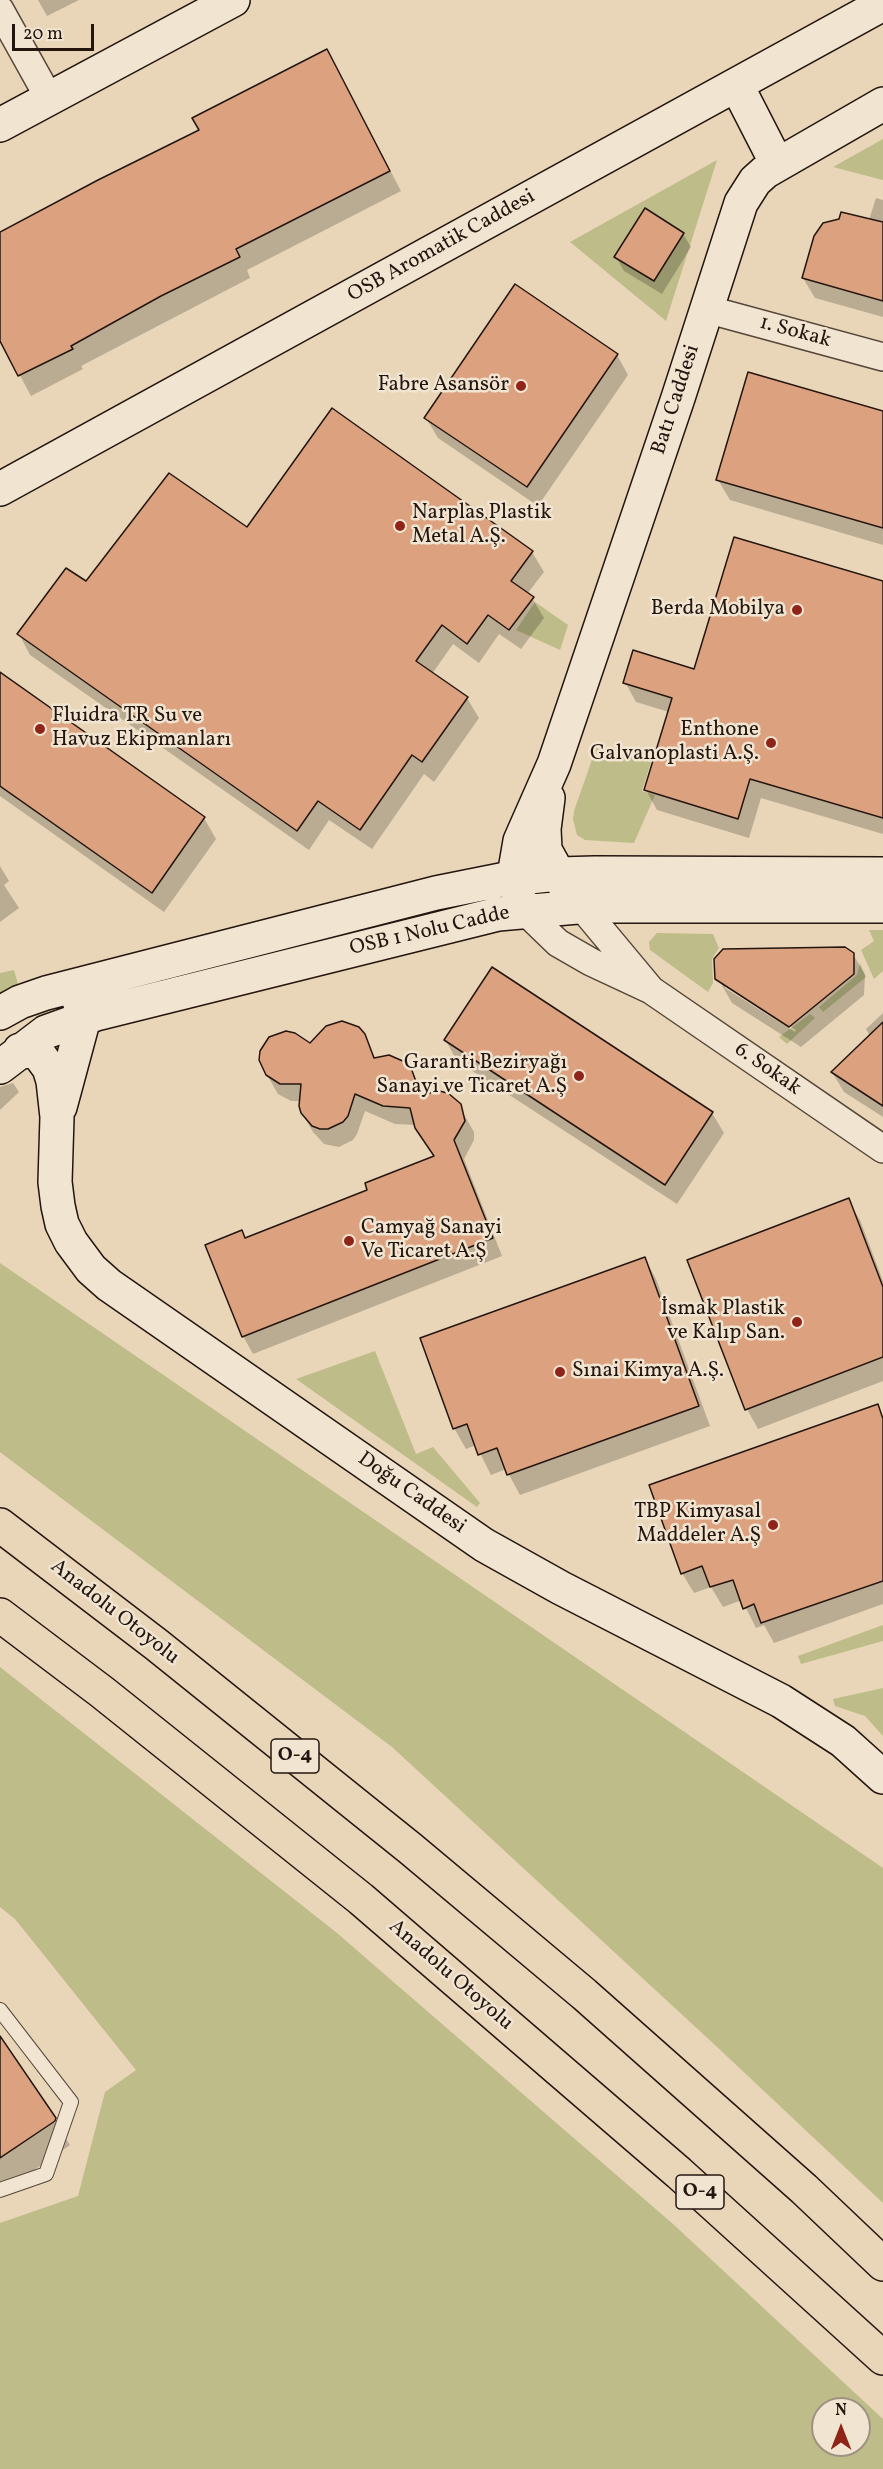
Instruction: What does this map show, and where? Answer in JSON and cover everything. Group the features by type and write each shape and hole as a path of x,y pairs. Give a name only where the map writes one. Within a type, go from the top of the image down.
{"highway":[{"name":"Anadolu Otoyolu","path":"0,1525 157,1645 411,1849 584,1994 804,2190 883,2264"},
{"name":"Anadolu Otoyolu","path":"0,1615 102,1692 361,1899 679,2173 883,2358"}],"street":[{"path":"0,124 233,0"},
{"name":"OSB Aromatik Caddesi","path":"0,489 883,4"},
{"path":"0,10 49,98"},
{"path":"737,86 777,164"},
{"name":"Batı Caddesi","path":"520,895 515,860 520,841 554,764 741,203 755,182 777,164 883,104"},
{"name":"1. Sokak","path":"706,309 883,357"},
{"name":"Batı Caddesi","path":"554,764 544,840 545,850 568,890"},
{"name":"OSB 1 Nolu Cadde","path":"0,1013 20,1002 61,989 436,893 520,895 568,890 883,874"},
{"name":"OSB 1 Nolu Cadde","path":"568,890 883,906"},
{"name":"6. Sokak","path":"568,890 651,990"},
{"name":"OSB 1 Nolu Cadde","path":"10,1059 46,1032 84,1017 466,921 520,895"},
{"name":"6. Sokak","path":"520,895 558,943 651,990 883,1149"},
{"path":"61,989 73,994 79,1000 84,1017"},
{"name":"Doğu Caddesi","path":"57,1117 84,1017"},
{"name":"Doğu Caddesi","path":"10,1059 38,1053 49,1068 53,1081 57,1117 55,1182 62,1224 80,1257 109,1285 484,1545 561,1588 782,1701 843,1741 883,1777"}],"lane":[{"path":"0,2010 71,2102 46,2174 0,2190"}],"shaded area":[{"path":"883,139 883,180 833,167"},
{"path":"717,160 666,321 570,242"},
{"path":"535,602 568,625 560,650 516,630"},
{"path":"596,748 651,762 642,791 655,795 634,843 585,840 577,835 573,819 574,811"},
{"path":"869,930 883,930 883,971 874,979 861,950 874,941"},
{"path":"657,933 713,934 719,948 712,959 713,983 708,992 650,950 649,942"},
{"path":"860,963 866,977 823,1012 819,1007 857,975"},
{"path":"14,970 18,984 0,994 0,973"},
{"path":"810,1014 815,1018 787,1044 779,1037"},
{"path":"0,1263 883,1868 883,2203 392,1747 0,1452"},
{"path":"375,1351 416,1454 433,1447 480,1503 477,1507 296,1379"},
{"path":"883,1625 883,1641 801,1664 798,1656"},
{"path":"0,1667 337,1933 673,2224 859,2397 811,2397 811,2457 871,2457 871,2408 883,2419 883,2469 0,2469 0,2223 78,2196 105,2092 136,2070 15,1919 0,1907"},
{"path":"883,1688 883,1736 865,1716 835,1706 833,1699"}],"building":[{"path":"327,49 390,171 236,249 240,257 161,296 71,346 73,349 18,376 0,341 0,232 199,130 192,118"},
{"path":"645,208 684,233 654,281 614,257"},
{"path":"841,212 883,222 883,301 802,278 814,236 823,223 839,219"},
{"name":"Fabre Asansör","path":"515,284 618,354 527,487 424,418"},
{"path":"748,372 883,411 883,528 716,480"},
{"path":"332,408 533,551 511,581 534,597 509,630 488,615 467,644 442,625 416,661 468,697 422,762 412,755 360,830 318,801 297,831 17,634 66,568 86,581 169,473 247,527"},
{"path":"734,537 883,581 883,818 750,779 738,819 644,790 672,698 623,683 633,650 694,669"},
{"name":"Fluidra TR Su ve Havuz Ekipmanları","path":"0,672 205,817 152,893 0,786"},
{"path":"845,947 854,953 854,974 789,1027 715,979 714,959 723,949"},
{"name":"Garanti Beziryağı Sanayi ve Ticaret A.Ş","path":"492,967 713,1112 665,1185 444,1040"},
{"name":"Camyağ Sanayi Ve Ticaret A.Ş","path":"342,1021 359,1027 365,1034 374,1058 389,1055 405,1062 411,1068 421,1095 439,1091 448,1093 461,1104 465,1121 454,1140 493,1238 242,1337 205,1245 242,1230 245,1238 367,1190 365,1183 434,1156 415,1128 410,1108 383,1106 355,1094 348,1116 343,1122 328,1129 320,1129 312,1126 301,1113 299,1106 301,1084 280,1084 266,1075 259,1060 260,1051 269,1037 286,1031 295,1033 310,1043 326,1026"},
{"path":"883,1022 883,1106 831,1072"},
{"name":"İsmak Plastik ve Kalıp San.","path":"849,1198 883,1287 883,1357 745,1410 687,1260"},
{"name":"Sınai Kimya A.Ş.","path":"645,1257 699,1406 507,1475 497,1448 478,1455 467,1424 453,1429 420,1338"},
{"name":"TBP Kimyasal Maddeler A.Ş","path":"878,1404 883,1419 883,1581 761,1623 754,1604 743,1609 733,1580 710,1587 702,1566 681,1574 649,1485"},
{"path":"0,2036 56,2118 55,2121 0,2158"}],"place":[{"name":"Fabre Asansör","path":"521,386"},
{"name":"Narplas Plastik Metal A.Ş.","path":"400,526"},
{"name":"Berda Mobilya","path":"797,610"},
{"name":"Fluidra TR Su ve Havuz Ekipmanları","path":"40,729"},
{"name":"Enthone Galvanoplasti A.Ş.","path":"771,743"},
{"name":"Garanti Beziryağı Sanayi ve Ticaret A.Ş","path":"579,1076"},
{"name":"Camyağ Sanayi Ve Ticaret A.Ş","path":"349,1241"},
{"name":"İsmak Plastik ve Kalıp San.","path":"797,1322"},
{"name":"Sınai Kimya A.Ş.","path":"560,1372"},
{"name":"TBP Kimyasal Maddeler A.Ş","path":"773,1525"}]}
